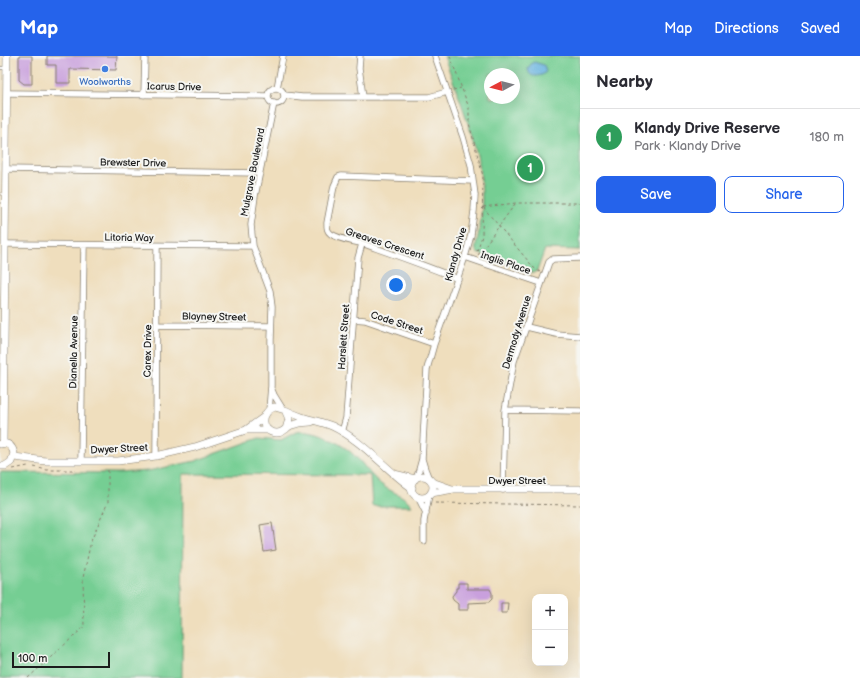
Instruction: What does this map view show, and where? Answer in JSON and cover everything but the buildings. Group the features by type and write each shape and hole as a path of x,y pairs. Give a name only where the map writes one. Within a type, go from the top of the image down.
{"street":[{"path":"0,466 8,465 12,462 14,457 11,446 2,443 2,287 7,93 4,68 7,56"},
{"path":"144,95 145,56"},
{"path":"277,88 283,56"},
{"path":"360,56 359,68 363,97"},
{"name":"Klandy Drive","path":"416,478 422,459 427,369 434,344 465,257 471,235 475,195 471,165 465,144 435,56"},
{"path":"277,88 282,91 284,96"},
{"path":"277,88 271,90 268,96 270,101 274,103 281,102 284,96"},
{"path":"284,96 430,97 447,92"},
{"name":"Icarus Drive","path":"7,93 268,96"},
{"name":"Mulgrave Boulevard","path":"269,410 271,386 272,307 270,291 253,246 252,212 274,103"},
{"name":"Brewster Drive","path":"6,169 260,174"},
{"name":"Greaves Crescent","path":"458,279 420,264 336,236 330,233 327,228 334,186 338,177 346,176 473,181"},
{"name":"Litoria Way","path":"4,244 253,246"},
{"name":"Harslett Street","path":"342,432 346,418 358,258 362,244"},
{"name":"Dianella Avenue","path":"81,460 84,245"},
{"name":"Carex Drive","path":"156,456 157,246"},
{"name":"Inglis Place","path":"465,257 541,283"},
{"name":"Dermody Avenue","path":"503,490 504,410 514,361 543,274 549,262 553,259 580,258"},
{"name":"Code Street","path":"353,320 365,320 434,344"},
{"name":"Blayney Street","path":"157,325 271,326"},
{"path":"526,327 556,334 580,336"},
{"name":"Mulgrave Boulevard","path":"271,386 274,395 283,409"},
{"path":"316,421 291,425 281,432 276,433 268,430 264,424 264,417 269,410 275,407 331,425 353,439 392,473 412,488 426,513"},
{"path":"283,409 290,419 286,429"},
{"path":"504,410 580,411"},
{"name":"Dwyer Street","path":"14,457 46,461 126,460 156,456 196,448 246,430 264,417"},
{"name":"Dwyer Street","path":"246,430 268,430"},
{"name":"Klandy Drive","path":"422,459 431,480"},
{"path":"392,473 416,478 424,476 431,480 433,487 424,521 424,540"},
{"path":"412,488 412,484 416,478"},
{"name":"Dwyer Street","path":"431,480 454,489"},
{"name":"Dwyer Street","path":"430,494 454,489 580,489"},
{"path":"418,497 424,497 430,494"}],"path":[{"path":"447,92 462,87"},
{"path":"543,274 534,268 483,207 516,203 580,203"},
{"path":"474,260 516,203"},
{"path":"28,678 84,627 83,578 91,541 108,502 108,460"},
{"path":"10,470 31,466 47,470 76,470"},
{"path":"428,503 580,505"}],"green space":[{"path":"444,56 580,56 580,250 545,249 537,271 533,273 477,253 476,247 480,222 482,188 476,150 461,102"},
{"path":"296,432 317,434 340,444 355,456 379,482 386,488 406,499 412,506 372,506 370,475 183,474 182,678 0,678 0,472 118,473 148,471 195,461 259,438 281,440"}],"water":[{"path":"534,62 544,65 546,71 544,74 533,76 530,74 528,68"}],"place":[{"name":"Woolworths","path":"105,69"},
{"name":"Klandy Drive Reserve","path":"530,168"}]}
